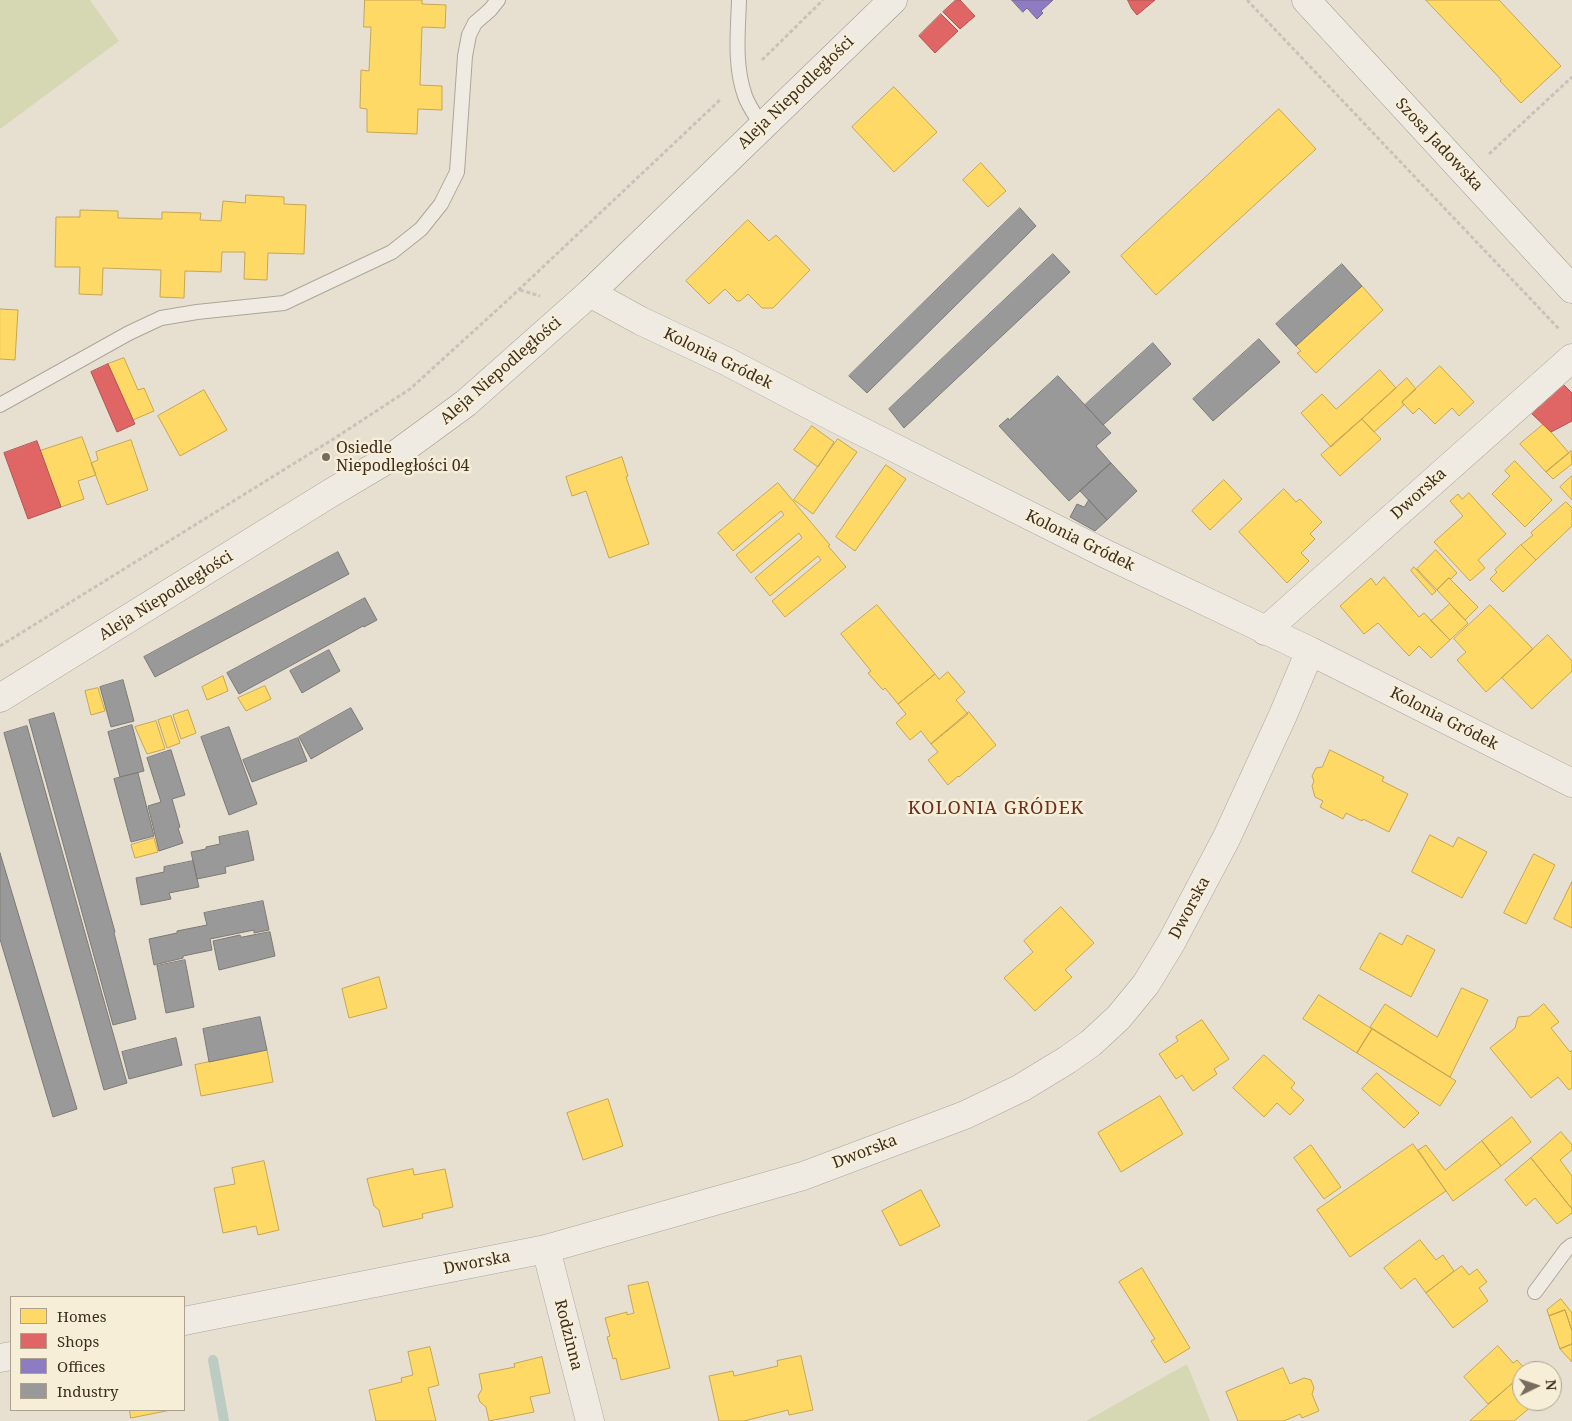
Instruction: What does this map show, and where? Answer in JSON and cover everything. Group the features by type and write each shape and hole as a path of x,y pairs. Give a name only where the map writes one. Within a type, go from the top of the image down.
{"street":[{"name":"Aleja Niepodległości","path":"0,698 416,441 466,403 590,294 893,0"},
{"name":"Szosa Jadowska","path":"1306,0 1572,289"},
{"name":"Kolonia Gródek","path":"590,294 1097,550 1310,651 1572,783"},
{"name":"Dworska","path":"1265,631 1569,347"},
{"name":"Dworska","path":"185,1321 546,1249 803,1176 965,1115 1021,1088 1091,1043 1119,1016 1146,984 1171,943 1227,837 1310,651"},
{"name":"Rodzinna","path":"546,1249 590,1421"}],"lane":[{"path":"0,405 129,333 161,318 197,312 284,303 392,252 421,229 441,204 457,172 465,56 469,35 475,23 498,0"},
{"path":"739,0 738,75 751,109 762,126"},
{"path":"1535,1292 1572,1244"}],"path":[{"path":"0,646 335,438 410,389 491,316 823,0"},
{"path":"1247,0 1569,347"},
{"path":"1466,175 1572,77"}],"green space":[{"path":"0,0 90,0 119,41 0,129"},
{"path":"1187,1364 1210,1421 1086,1421"}],"building: Homes":[{"path":"365,0 422,0 422,4 446,5 445,28 422,27 420,85 442,86 442,110 418,109 417,134 367,132 367,109 360,108 361,70 369,71 371,27 364,27"},
{"path":"1426,0 1499,0 1561,66 1521,103"},
{"path":"894,87 937,132 894,172 852,127"},
{"path":"1279,109 1316,149 1156,295 1121,256"},
{"path":"981,163 1006,191 988,207 963,180"},
{"path":"246,195 284,197 284,204 306,205 304,254 268,253 267,280 244,279 245,252 222,252 221,272 185,271 184,298 160,297 161,270 103,268 102,295 79,294 80,267 55,267 56,217 80,217 80,210 118,211 118,218 162,219 162,212 201,213 200,220 221,221 223,201 245,203"},
{"path":"748,220 769,241 776,235 810,270 773,308 762,308 748,294 740,301 737,301 725,289 709,304 686,281"},
{"path":"1362,286 1383,310 1316,373 1297,353 1301,351 1296,346"},
{"path":"0,309 18,310 15,360 0,359"},
{"path":"124,358 138,390 144,388 154,411 133,420 108,364"},
{"path":"1440,366 1474,402 1459,416 1452,408 1435,424 1419,408 1413,414 1402,402"},
{"path":"1380,370 1396,388 1331,447 1301,413 1322,394 1336,409"},
{"path":"1407,378 1416,389 1402,402 1404,405 1374,432 1362,419"},
{"path":"204,390 227,430 180,456 158,416"},
{"path":"1362,419 1381,439 1340,476 1321,455"},
{"path":"1544,424 1569,453 1546,472 1520,444"},
{"path":"812,426 834,442 818,467 794,450"},
{"path":"82,437 96,475 78,481 84,499 61,507 40,451"},
{"path":"838,439 857,452 813,514 794,500"},
{"path":"131,440 148,490 107,505 91,463 98,460 96,452"},
{"path":"1571,451 1572,464 1553,479 1546,472"},
{"path":"622,457 628,476 626,477 649,544 609,558 586,491 572,496 566,477"},
{"path":"1515,461 1552,500 1525,527 1492,494 1510,476 1505,471"},
{"path":"886,465 906,479 855,551 836,537"},
{"path":"1572,476 1572,500 1560,487"},
{"path":"1224,480 1242,499 1210,530 1192,511"},
{"path":"778,483 846,567 785,617 772,601 821,560 818,556 770,596 755,578 802,538 799,533 751,573 736,555 784,515 781,511 733,551 718,533"},
{"path":"1284,489 1296,502 1300,499 1322,522 1310,534 1315,539 1301,553 1309,561 1287,583 1239,532"},
{"path":"1469,493 1506,534 1478,560 1485,568 1470,581 1434,542 1463,516 1450,501 1458,494 1462,499"},
{"path":"1566,502 1572,508 1572,526 1536,560 1521,545 1533,535 1531,533"},
{"path":"1521,545 1536,560 1503,592 1490,579 1497,572 1495,570"},
{"path":"1436,550 1457,573 1437,590 1417,569"},
{"path":"1414,567 1436,591 1432,595 1411,571"},
{"path":"1384,577 1419,617 1424,613 1450,640 1431,658 1419,646 1409,656 1378,623 1364,634 1340,606 1371,578 1376,585"},
{"path":"1449,578 1478,607 1465,620 1437,590"},
{"path":"1450,604 1468,623 1450,640 1431,621"},
{"path":"877,605 935,674 898,704 885,688 883,690 868,673 871,671 841,634"},
{"path":"1490,605 1533,649 1486,692 1457,660 1466,652 1454,639"},
{"path":"1548,635 1572,661 1572,671 1532,709 1502,678"},
{"path":"948,672 965,692 956,700 968,714 931,744 921,731 910,740 896,723 906,714 898,704 935,674 939,679"},
{"path":"223,676 228,691 207,700 202,687"},
{"path":"265,686 271,699 246,711 238,698"},
{"path":"98,688 105,711 91,715 85,691"},
{"path":"188,710 196,733 181,739 173,715"},
{"path":"969,712 996,745 948,785 928,760 938,752 931,744"},
{"path":"171,716 180,743 167,748 158,720"},
{"path":"156,721 165,749 147,754 135,727"},
{"path":"1330,750 1384,777 1382,781 1408,794 1389,832 1346,813 1343,819 1320,807 1323,801 1315,797 1312,776 1316,768 1322,767"},
{"path":"1430,835 1453,847 1458,837 1487,852 1462,898 1412,872"},
{"path":"154,838 158,852 135,858 131,845"},
{"path":"1534,854 1555,865 1526,924 1504,913"},
{"path":"1572,882 1572,928 1554,919"},
{"path":"1061,907 1094,943 1065,970 1072,977 1035,1011 1004,978 1033,952 1024,941"},
{"path":"1380,933 1402,945 1407,935 1435,950 1411,997 1360,969"},
{"path":"379,977 387,1008 349,1018 342,989"},
{"path":"1462,988 1488,1000 1450,1077 1370,1027 1385,1004 1437,1037"},
{"path":"1319,995 1372,1029 1357,1053 1303,1019"},
{"path":"1544,1004 1559,1022 1551,1028 1570,1052 1572,1050 1572,1088 1569,1090 1558,1077 1531,1098 1490,1048 1515,1028 1518,1017 1529,1016"},
{"path":"1202,1020 1229,1059 1214,1069 1217,1074 1193,1091 1182,1075 1176,1079 1159,1054 1178,1041 1176,1037"},
{"path":"1372,1029 1456,1081 1440,1106 1357,1053"},
{"path":"267,1050 273,1082 201,1096 195,1065"},
{"path":"1264,1055 1295,1083 1291,1088 1304,1100 1290,1115 1277,1103 1264,1117 1233,1088"},
{"path":"1377,1073 1419,1113 1404,1128 1362,1089"},
{"path":"1160,1096 1183,1134 1121,1172 1098,1133"},
{"path":"608,1099 623,1146 583,1160 567,1113"},
{"path":"1512,1117 1531,1142 1501,1166 1482,1141"},
{"path":"1561,1132 1572,1145 1572,1150 1560,1160 1572,1176 1572,1209 1531,1158"},
{"path":"1482,1141 1501,1166 1453,1201 1418,1150 1426,1145 1445,1170"},
{"path":"1413,1144 1446,1191 1350,1257 1317,1210"},
{"path":"1311,1145 1341,1187 1324,1199 1294,1158"},
{"path":"1531,1158 1572,1209 1572,1213 1557,1224 1535,1198 1526,1206 1505,1180"},
{"path":"264,1161 279,1230 258,1235 256,1226 223,1233 214,1188 235,1184 232,1168"},
{"path":"413,1169 414,1175 445,1169 453,1207 422,1214 423,1218 383,1227 379,1210 374,1206 367,1179"},
{"path":"921,1190 940,1226 900,1246 882,1211"},
{"path":"1420,1240 1436,1260 1443,1255 1454,1271 1426,1293 1415,1278 1401,1289 1384,1268"},
{"path":"1462,1266 1469,1275 1477,1269 1487,1282 1479,1288 1488,1301 1453,1328 1426,1293"},
{"path":"1142,1268 1190,1348 1165,1363 1151,1341 1155,1339 1119,1282"},
{"path":"648,1282 670,1368 621,1380 616,1358 613,1359 607,1337 610,1336 605,1318 627,1312 627,1315 634,1313 628,1286"},
{"path":"1561,1299 1572,1313 1572,1331 1565,1310 1549,1316 1547,1310"},
{"path":"1565,1310 1572,1331 1572,1344 1560,1349 1549,1316"},
{"path":"1572,1344 1572,1362 1560,1349"},
{"path":"1498,1346 1512,1362 1512,1384 1488,1404 1464,1377"},
{"path":"430,1347 439,1385 428,1388 436,1421 376,1421 369,1390 402,1382 401,1378 413,1375 408,1352"},
{"path":"801,1356 813,1410 789,1415 788,1410 744,1421 719,1421 709,1376 733,1371 734,1376 778,1366 777,1361"},
{"path":"542,1357 550,1393 530,1397 534,1412 489,1421 486,1407 480,1402 478,1396 482,1389 479,1374 515,1367 514,1364"},
{"path":"1283,1368 1290,1384 1304,1378 1311,1380 1314,1388 1312,1394 1319,1411 1302,1418 1300,1414 1284,1421 1238,1421 1226,1392"},
{"path":"1512,1384 1512,1411 1526,1411 1514,1421 1470,1421"},
{"path":"130,1411 166,1411 131,1418"}],"building: Shops":[{"path":"956,0 960,0 975,16 960,29 943,12"},
{"path":"1128,0 1155,0 1137,15"},
{"path":"941,14 958,31 935,53 919,36"},
{"path":"108,364 135,424 117,432 91,372"},
{"path":"1564,385 1572,393 1572,421 1551,432 1532,414"},
{"path":"37,441 61,507 28,519 4,453"}],"building: Offices":[{"path":"1012,0 1053,0 1041,11 1043,13 1037,19 1027,8 1023,12"}],"building: Industry":[{"path":"1020,208 1036,226 867,393 849,376"},
{"path":"1053,254 1070,272 904,428 889,409"},
{"path":"1342,264 1362,286 1296,346 1276,324"},
{"path":"1259,339 1280,362 1213,421 1193,399"},
{"path":"1153,343 1171,364 1103,425 1085,405"},
{"path":"1058,376 1111,433 1096,446 1111,463 1069,501 999,426 1008,418 1009,420"},
{"path":"1111,463 1137,491 1107,520 1080,491"},
{"path":"1089,500 1107,520 1095,531 1070,517 1077,504 1084,507"},
{"path":"338,552 349,574 155,677 144,657"},
{"path":"365,598 377,620 239,694 227,673"},
{"path":"329,650 340,671 302,693 290,671"},
{"path":"123,680 134,721 111,727 100,687"},
{"path":"351,708 363,729 311,759 299,737"},
{"path":"54,713 115,932 136,1019 113,1025 29,720"},
{"path":"132,725 144,771 120,777 108,732"},
{"path":"27,726 127,1083 104,1090 4,733"},
{"path":"229,727 257,804 229,815 201,737"},
{"path":"298,738 307,761 252,782 243,760"},
{"path":"171,750 185,795 172,799 183,843 159,851 148,806 161,802 147,758"},
{"path":"138,773 154,836 131,842 114,779"},
{"path":"248,831 254,860 225,867 226,873 197,879 191,852 220,844 219,837"},
{"path":"0,853 77,1109 53,1117 0,939"},
{"path":"193,861 199,887 169,893 171,899 141,905 136,878 164,872 164,867"},
{"path":"263,901 269,930 254,933 254,930 210,939 212,950 154,965 149,939 207,925 204,913"},
{"path":"270,932 275,956 219,970 213,941 240,935 241,937"},
{"path":"185,960 194,1007 166,1013 157,966"},
{"path":"260,1017 267,1050 209,1062 203,1029"},
{"path":"176,1038 182,1065 129,1079 122,1052"}],"waterway":[{"path":"213,1360 224,1421"}],"place":[{"name":"Osiedle Niepodległości 04","path":"326,457"}],"district":[{"name":"KOLONIA GRÓDEK","path":"996,809"}]}
